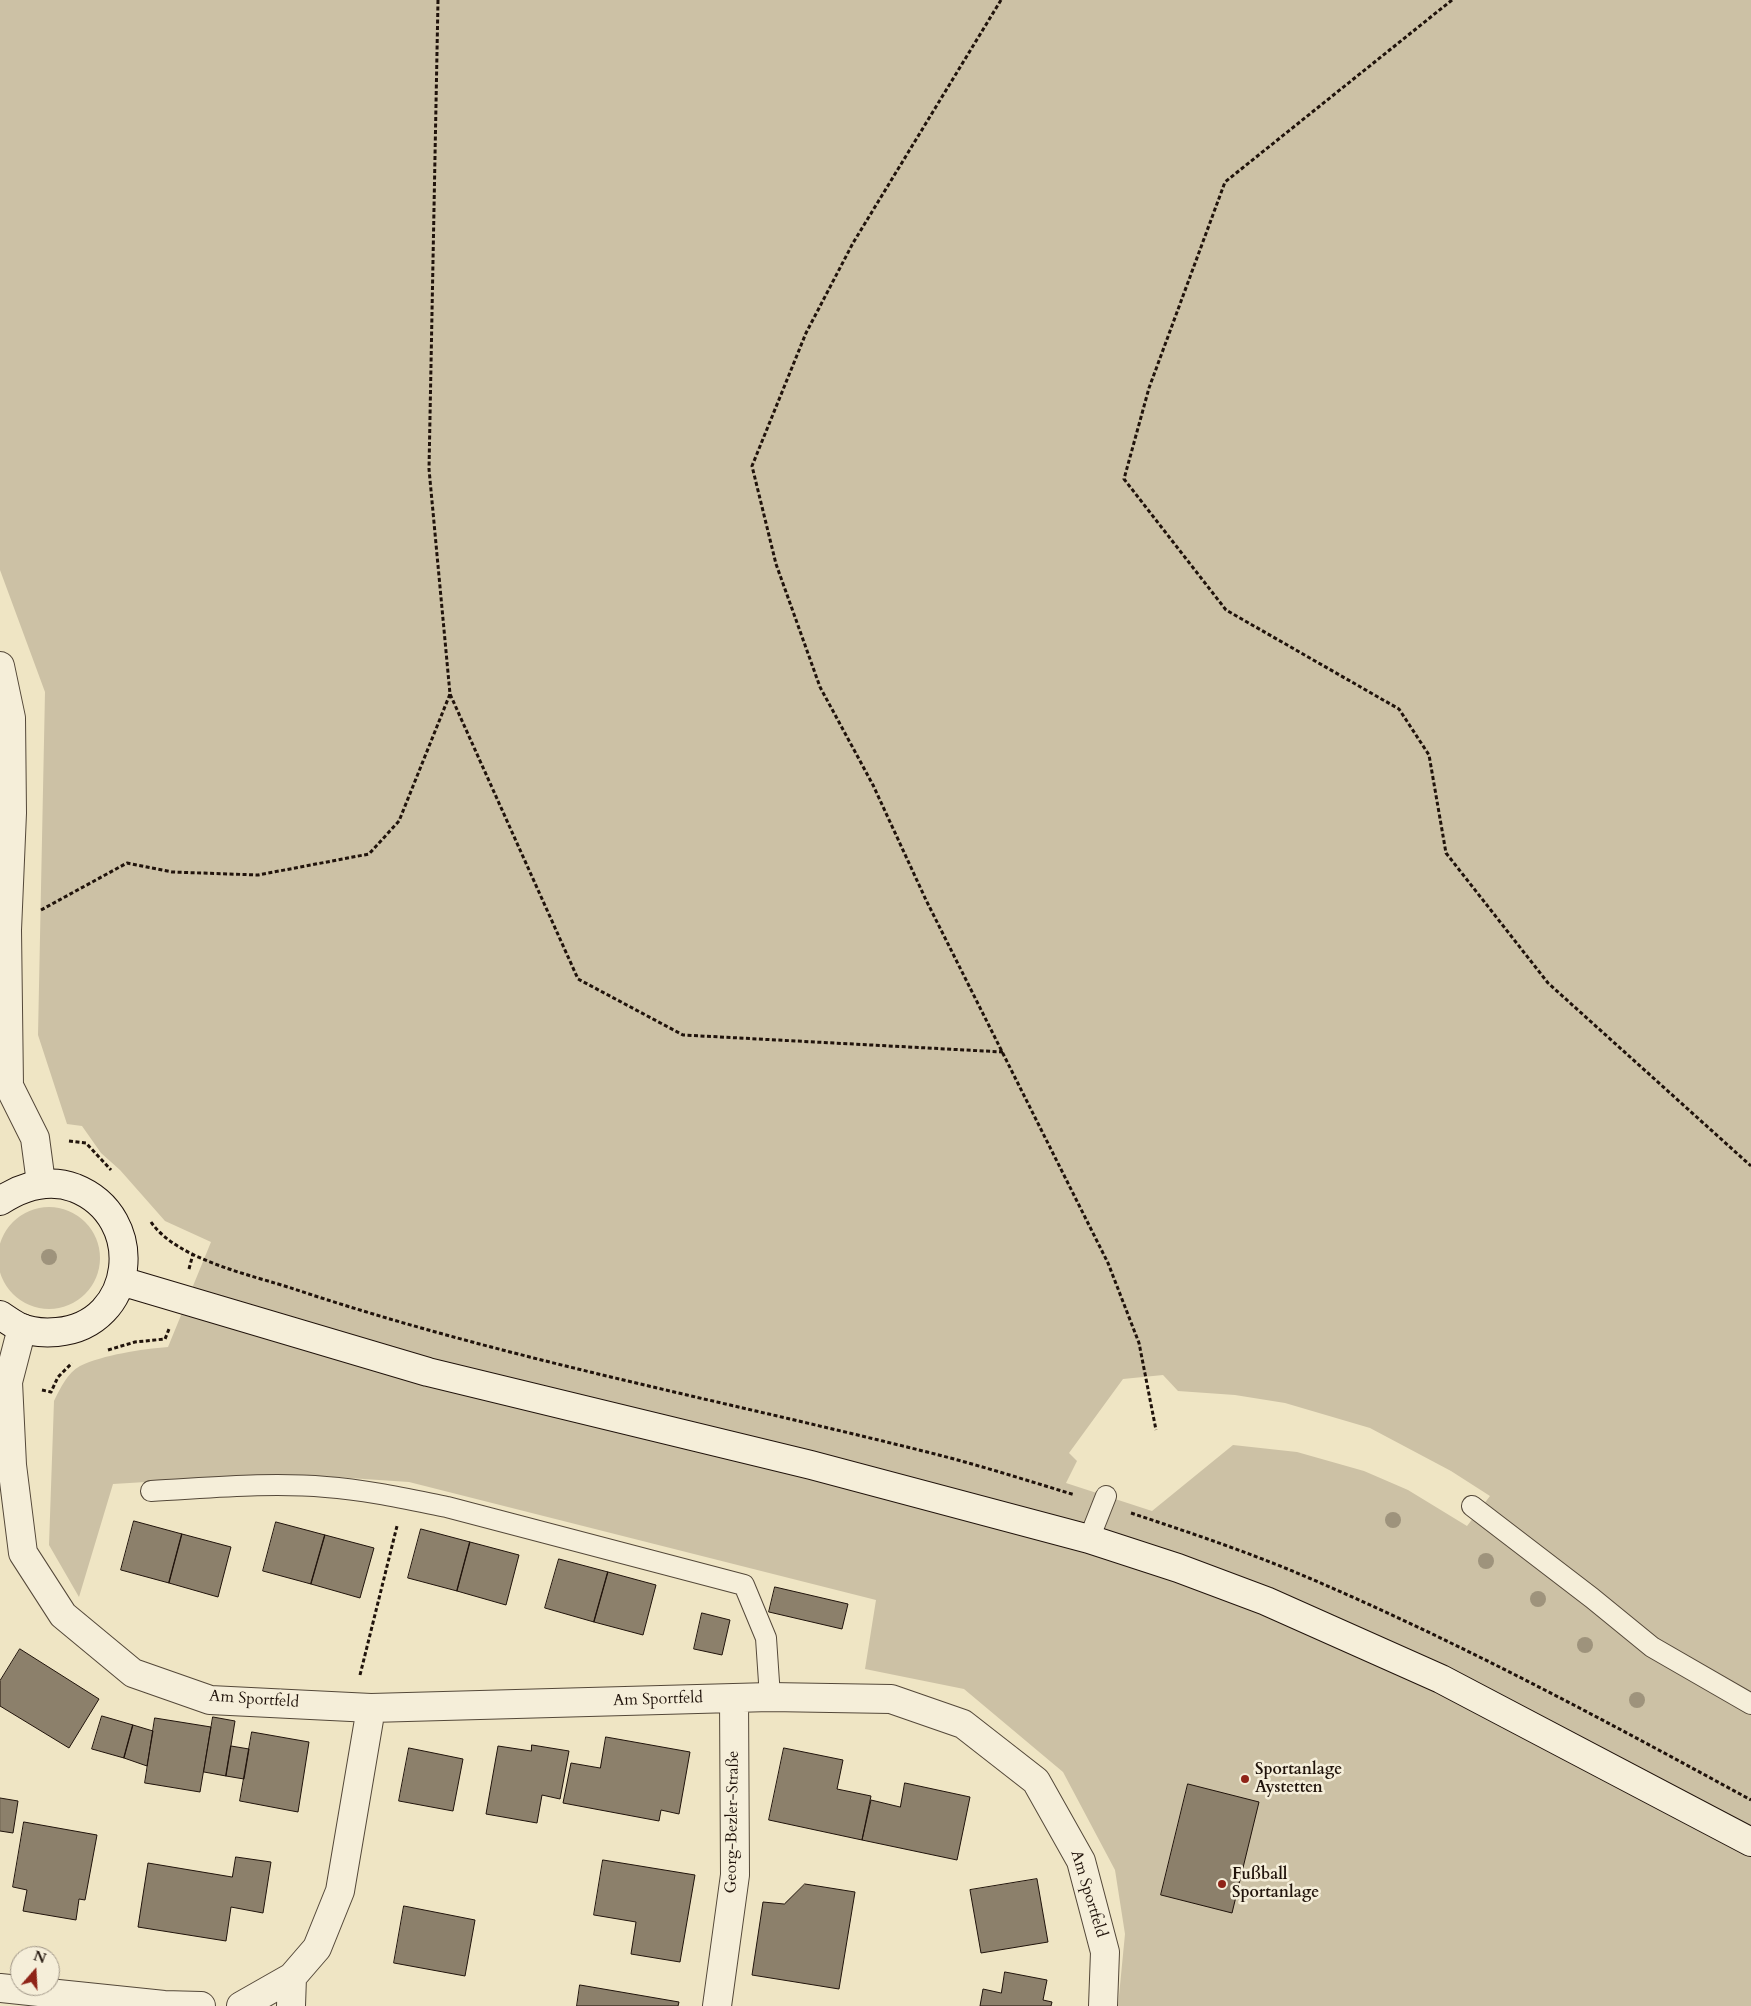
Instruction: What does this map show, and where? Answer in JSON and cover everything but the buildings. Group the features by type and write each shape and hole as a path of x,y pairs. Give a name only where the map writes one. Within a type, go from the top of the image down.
{"street":[{"path":"0,666 6,718 12,813 6,930 4,1086 35,1138 41,1183"},
{"path":"0,1201 17,1190 41,1183 66,1185 89,1194 108,1210 120,1232 124,1256 121,1281 110,1303 92,1320 69,1331 45,1333 11,1322"},
{"path":"121,1281 428,1372 811,1465 1089,1539 1178,1568 1266,1601 1441,1679 1751,1842"},
{"name":"Am Sportfeld","path":"11,1322 8,1382 12,1465 23,1553 63,1615 132,1673 210,1700 362,1708 770,1697 891,1700 963,1724 1036,1782 1081,1861 1105,1952 1103,2006"},
{"name":"Georg-Bezler-Straße","path":"717,2006 736,1875 734,1698"},
{"path":"241,2006 292,1977 317,1948 340,1890 362,1708"},
{"path":"291,2006 292,1977"},
{"path":"0,1988 164,2005 201,2006"}],"lane":[{"path":"151,1490 241,1486 326,1487 403,1498 456,1509 744,1585 766,1638 770,1697"},
{"path":"1089,1539 1106,1496"},
{"path":"1472,1506 1592,1598 1652,1647 1751,1704"}],"path":[{"path":"438,0 429,469 450,694 578,979 683,1035 1003,1052"},
{"path":"1001,0 853,243 806,333 752,466 776,564 820,687 873,785 926,900 1108,1263 1139,1343 1156,1430"},
{"path":"1452,0 1225,182 1150,388 1124,478 1226,610 1399,709 1429,755 1446,854 1548,983 1751,1166"},
{"path":"6,930 72,891 128,863 172,872 258,874 369,854 400,821 450,694"},
{"path":"362,1708 403,1498"}],"shaded area":[{"path":"0,0 1751,0 1751,2006 1118,2006 1125,1934 1115,1870 1063,1772 964,1689 865,1669 876,1600 409,1482 319,1476 227,1477 113,1484 79,1597 49,1545 54,1401 61,1386 75,1369 80,1366 123,1353 168,1347 211,1242 165,1221 120,1170 101,1153 82,1126 67,1124 38,1035 45,692 0,570","holes":["1163,1375 1178,1391 1235,1395 1285,1403 1370,1428 1451,1471 1490,1496 1467,1526 1408,1490 1364,1471 1297,1452 1233,1445 1152,1511 1066,1483 1077,1461 1069,1453 1123,1379"]},
{"path":"49,1207 68,1211 85,1222 96,1239 100,1258 96,1277 85,1294 68,1305 49,1309 30,1305 13,1294 2,1277 -2,1258 2,1239 13,1222 30,1211"}],"place":[{"name":"Sportanlage Aystetten","path":"1245,1779"},
{"name":"Fußball Sportanlage","path":"1222,1884"}]}
